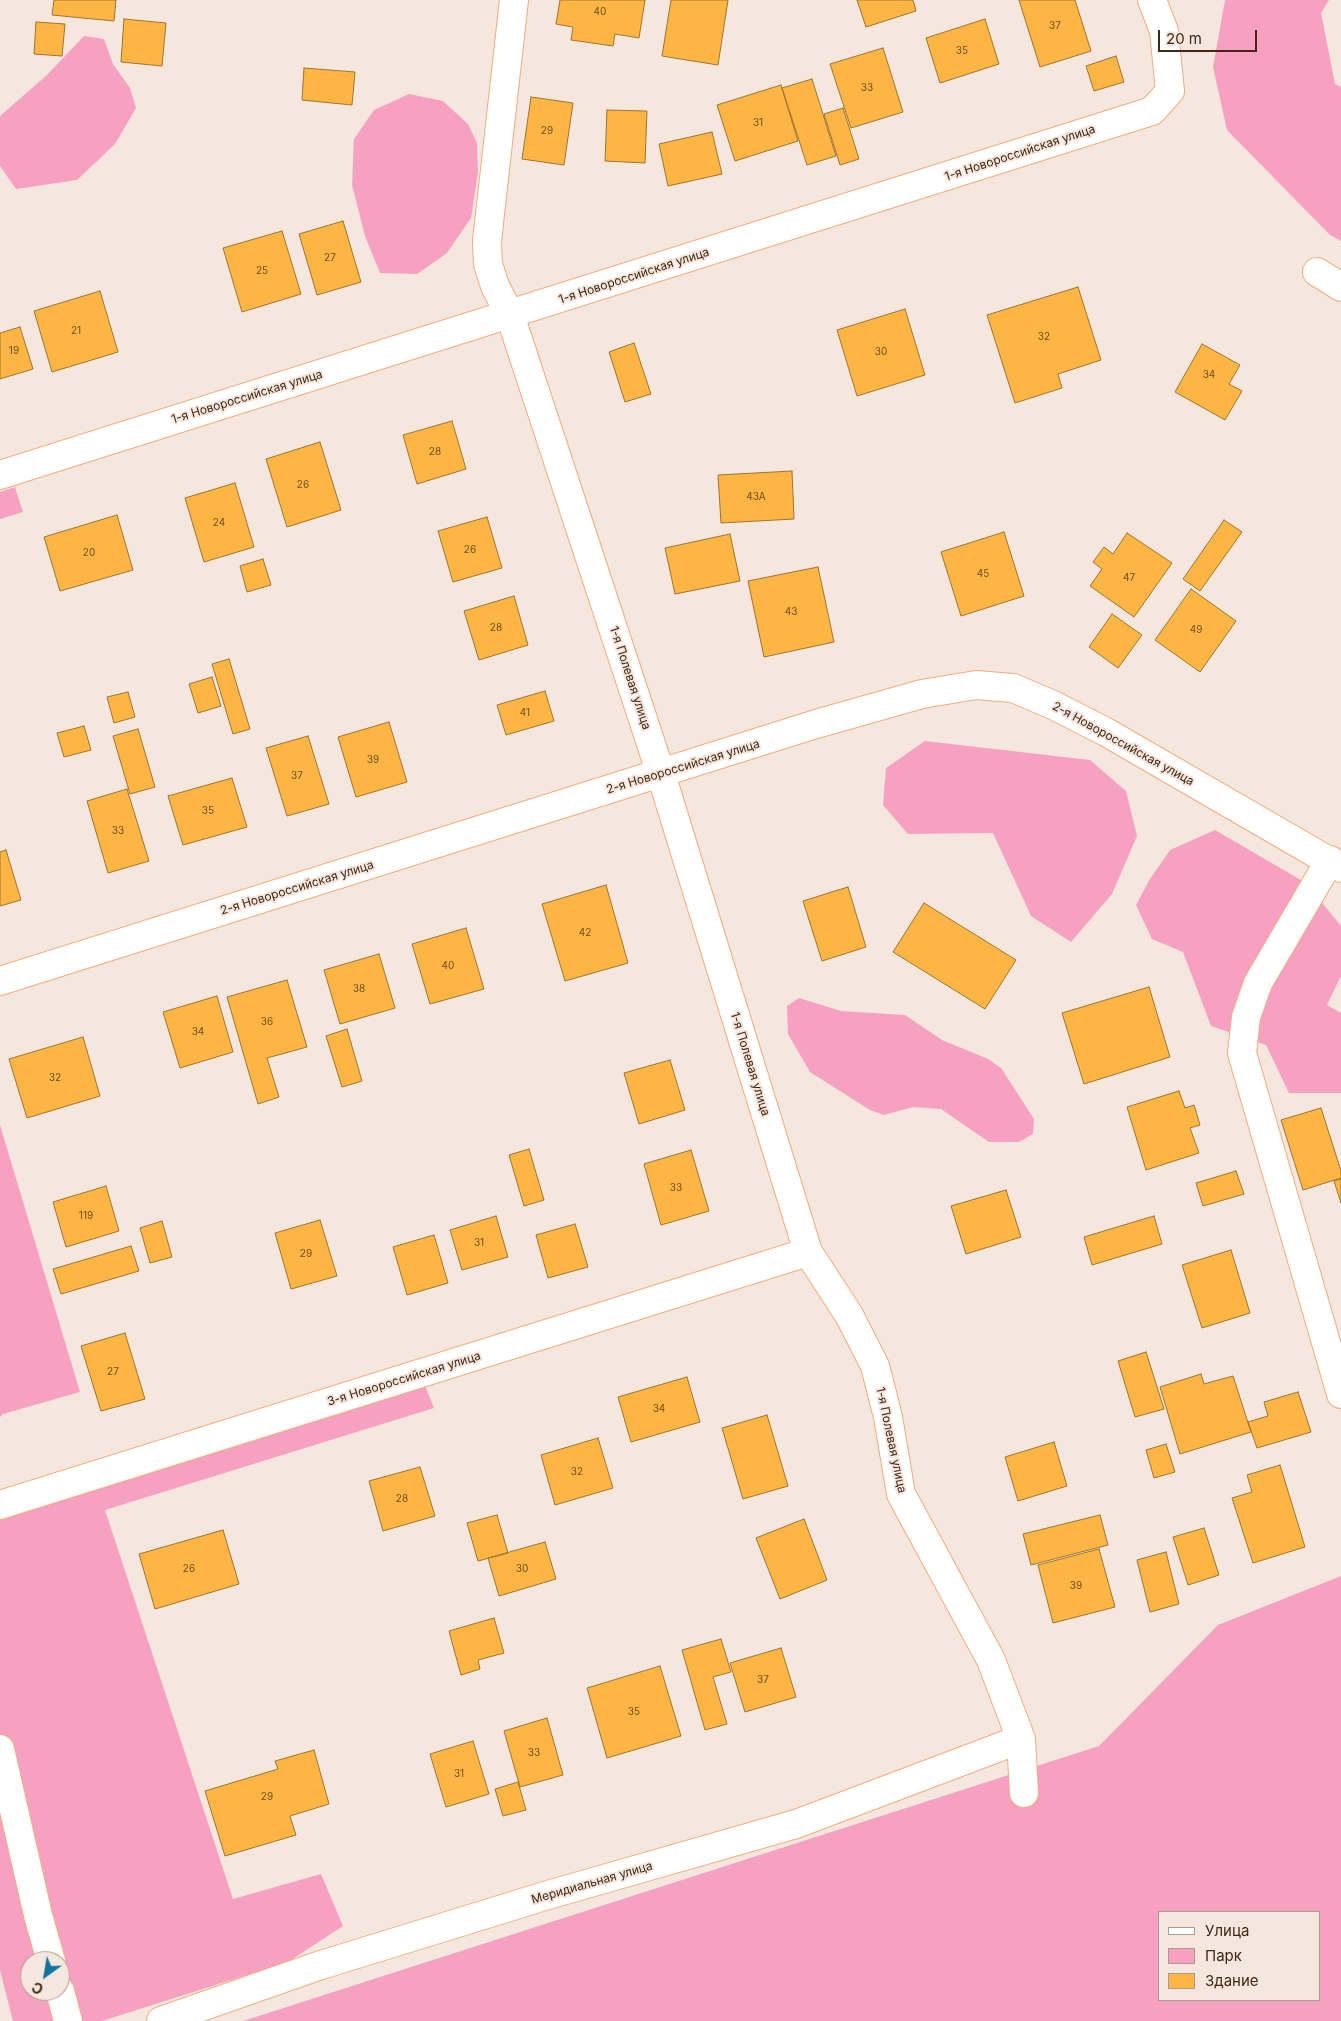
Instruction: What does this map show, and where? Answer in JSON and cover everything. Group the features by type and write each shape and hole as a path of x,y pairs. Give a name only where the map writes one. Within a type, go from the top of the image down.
{"street":[{"name":"1-я Полевая улица","path":"514,0 488,241 488,264 492,279 510,315 661,774 808,1252 849,1315 875,1366 888,1417 900,1494 991,1660 1021,1738 1024,1793"},
{"name":"1-я Новороссийская улица","path":"0,475 1152,111 1170,91 1164,31 1152,0"},
{"path":"1317,272 1341,287"},
{"name":"2-я Новороссийская улица","path":"0,981 816,724 922,694 976,685 1013,688 1053,705 1106,732 1336,864"},
{"path":"1336,864 1258,983 1246,1017 1242,1053 1341,1394"},
{"name":"3-я Новороссийская улица","path":"0,1506 808,1252"},
{"name":"Меридиальная улица","path":"161,2021 318,1966 548,1895 796,1824 1021,1738"},
{"path":"0,1749 38,1915 49,1951"},
{"path":"63,2001 68,2021"}],"green space":[{"path":"1225,0 1329,0 1321,13 1335,84 1341,87 1341,241 1330,235 1227,130 1213,67"},
{"path":"84,36 104,39 113,64 130,88 136,108 115,144 77,180 16,189 0,166 0,116 47,75"},
{"path":"409,94 443,101 468,124 477,143 478,172 471,218 447,253 417,274 380,273 365,236 352,185 354,139 374,110"},
{"path":"15,487 23,512 0,519 0,492"},
{"path":"925,741 1090,760 1126,791 1137,836 1112,894 1071,942 1031,916 993,833 908,834 883,805 886,768"},
{"path":"1215,830 1306,883 1341,926 1341,976 1327,1005 1341,1013 1341,1093 1289,1093 1266,1045 1211,1026 1183,952 1152,939 1136,905 1150,879 1170,850"},
{"path":"799,998 841,1011 905,1015 942,1040 988,1059 1001,1068 1034,1119 1033,1134 1019,1142 989,1142 941,1109 913,1107 884,1115 870,1110 810,1072 788,1034 787,1006"},
{"path":"0,1125 80,1392 3,1414 0,1417"},
{"path":"424,1383 434,1408 105,1510 233,1899 321,1874 343,1926 288,1962 102,2021 13,2021 0,1970 0,1517"},
{"path":"1341,1576 1341,2021 243,2021 1099,1746 1218,1625"}],"building":[{"path":"54,0 116,0 114,21 52,15"},
{"path":"560,0 645,0 639,38 615,34 613,46 571,40 573,27 556,24"},
{"path":"671,0 728,0 718,65 662,56"},
{"path":"857,0 913,0 916,11 866,27"},
{"path":"1019,0 1075,0 1091,51 1040,67"},
{"path":"124,19 166,23 162,66 121,62"},
{"path":"985,19 999,64 940,83 926,38"},
{"path":"36,22 65,24 62,56 34,54"},
{"path":"883,48 903,112 851,128 830,64"},
{"path":"1116,56 1124,82 1094,91 1086,66"},
{"path":"304,68 355,72 352,105 302,100"},
{"path":"812,79 836,156 807,165 782,88"},
{"path":"781,85 798,141 735,161 717,105"},
{"path":"531,97 573,103 564,165 522,159"},
{"path":"843,108 859,159 840,165 824,114"},
{"path":"607,110 647,111 645,163 605,161"},
{"path":"712,132 722,174 668,186 659,144"},
{"path":"343,221 361,282 317,295 299,234"},
{"path":"282,231 301,294 242,312 223,248"},
{"path":"1078,287 1101,360 1058,374 1062,388 1015,403 987,315"},
{"path":"100,291 118,352 52,372 34,311"},
{"path":"905,309 925,375 857,396 837,330"},
{"path":"20,327 33,369 0,379 0,333"},
{"path":"634,343 651,394 625,402 609,352"},
{"path":"1202,344 1240,365 1229,384 1242,391 1225,420 1175,392"},
{"path":"452,421 466,469 417,484 403,435"},
{"path":"320,442 341,510 287,527 266,459"},
{"path":"792,471 794,519 721,523 718,475"},
{"path":"235,483 254,547 204,562 185,498"},
{"path":"117,515 133,570 60,591 44,537"},
{"path":"487,517 502,568 453,582 438,531"},
{"path":"1224,520 1242,532 1200,591 1183,579"},
{"path":"1004,532 1024,596 961,616 941,552"},
{"path":"1127,533 1172,563 1134,617 1090,586 1102,569 1093,562 1104,547 1113,554"},
{"path":"730,534 740,581 675,594 665,548"},
{"path":"263,559 271,585 247,592 240,566"},
{"path":"818,567 834,642 764,657 748,581"},
{"path":"1191,589 1236,621 1200,672 1155,640"},
{"path":"514,596 528,645 479,660 464,611"},
{"path":"1112,614 1142,635 1118,668 1089,647"},
{"path":"229,659 250,729 233,734 212,664"},
{"path":"212,677 221,706 198,713 189,684"},
{"path":"545,691 554,721 506,735 497,705"},
{"path":"128,692 135,717 114,723 107,697"},
{"path":"389,722 407,782 356,797 338,737"},
{"path":"84,726 91,750 64,757 57,733"},
{"path":"138,729 155,787 130,794 113,736"},
{"path":"308,736 329,804 287,816 266,748"},
{"path":"232,778 247,827 183,845 168,796"},
{"path":"127,789 149,861 108,873 87,801"},
{"path":"6,850 21,900 0,906 0,852"},
{"path":"606,885 628,963 565,981 542,904"},
{"path":"848,887 866,947 822,961 803,901"},
{"path":"924,903 1016,960 985,1009 893,952"},
{"path":"466,928 484,989 430,1004 412,944"},
{"path":"379,954 395,1008 340,1024 324,970"},
{"path":"287,980 307,1047 267,1058 279,1097 258,1104 227,997"},
{"path":"1149,987 1170,1057 1084,1084 1062,1013"},
{"path":"217,996 233,1052 180,1068 163,1012"},
{"path":"347,1029 362,1081 342,1087 326,1036"},
{"path":"83,1037 100,1096 27,1118 9,1059"},
{"path":"670,1060 685,1110 639,1124 624,1073"},
{"path":"1179,1091 1185,1108 1194,1105 1200,1125 1190,1128 1199,1153 1146,1170 1127,1107"},
{"path":"1321,1108 1341,1171 1341,1178 1303,1190 1281,1120"},
{"path":"529,1149 544,1200 524,1206 509,1155"},
{"path":"691,1150 709,1211 661,1225 644,1164"},
{"path":"1236,1171 1244,1194 1203,1206 1196,1183"},
{"path":"1341,1179 1341,1203 1334,1181"},
{"path":"106,1186 119,1231 66,1247 53,1202"},
{"path":"1006,1190 1021,1237 966,1254 951,1206"},
{"path":"496,1216 508,1257 462,1270 450,1230"},
{"path":"1154,1216 1162,1244 1092,1265 1084,1237"},
{"path":"320,1220 337,1276 291,1289 275,1233"},
{"path":"162,1221 172,1257 150,1263 140,1228"},
{"path":"575,1224 588,1267 548,1278 536,1235"},
{"path":"434,1235 448,1283 407,1295 393,1247"},
{"path":"131,1246 139,1271 61,1294 53,1269"},
{"path":"1231,1250 1250,1313 1202,1328 1182,1265"},
{"path":"125,1333 145,1399 101,1411 81,1346"},
{"path":"1146,1352 1164,1409 1135,1417 1118,1361"},
{"path":"1201,1374 1204,1384 1233,1376 1251,1432 1180,1454 1160,1387"},
{"path":"687,1377 700,1422 631,1442 618,1397"},
{"path":"1298,1392 1311,1432 1257,1448 1248,1422 1268,1416 1264,1402"},
{"path":"767,1415 788,1486 743,1499 722,1428"},
{"path":"598,1438 613,1488 555,1505 541,1455"},
{"path":"1054,1442 1067,1486 1018,1501 1005,1457"},
{"path":"1166,1444 1175,1472 1154,1478 1146,1450"},
{"path":"1280,1465 1305,1547 1253,1563 1232,1498 1252,1492 1247,1475"},
{"path":"420,1467 435,1516 383,1531 369,1481"},
{"path":"497,1515 508,1553 478,1561 467,1523"},
{"path":"1100,1515 1108,1545 1031,1565 1023,1534"},
{"path":"804,1519 827,1580 780,1599 756,1538"},
{"path":"1204,1528 1219,1575 1188,1585 1173,1537"},
{"path":"223,1530 239,1584 155,1609 139,1554"},
{"path":"545,1542 556,1579 499,1596 488,1558"},
{"path":"1099,1549 1115,1607 1053,1623 1038,1565"},
{"path":"1166,1552 1179,1604 1150,1612 1137,1560"},
{"path":"494,1618 504,1653 478,1660 480,1669 461,1675 449,1631"},
{"path":"721,1639 731,1672 713,1677 727,1724 705,1730 682,1650"},
{"path":"781,1648 796,1697 745,1712 730,1663"},
{"path":"660,1666 681,1736 607,1758 587,1688"},
{"path":"547,1718 563,1775 520,1787 504,1731"},
{"path":"473,1741 489,1794 446,1807 430,1754"},
{"path":"314,1750 329,1804 290,1816 296,1835 225,1856 205,1791 278,1769 275,1761"},
{"path":"518,1782 526,1810 503,1816 495,1789"}]}
